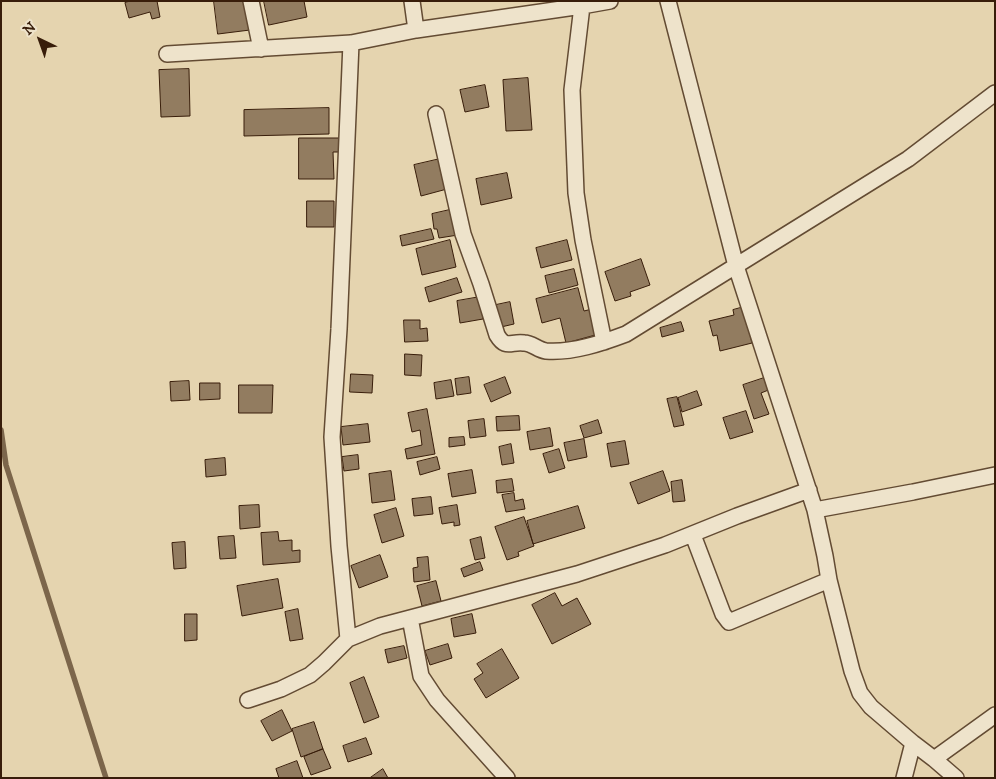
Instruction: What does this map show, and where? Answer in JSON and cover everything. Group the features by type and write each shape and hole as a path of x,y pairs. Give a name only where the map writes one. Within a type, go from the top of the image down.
{"street":[{"path":"251,1 261,49"},
{"path":"412,1 416,30"},
{"path":"167,54 351,43 416,30 610,1"},
{"path":"668,1 736,266 815,510 829,580 852,671 860,693 871,707 956,778"},
{"path":"582,6 572,90 576,193 582,240 604,342"},
{"path":"348,639 339,546 332,437 339,329 351,43"},
{"path":"436,114 463,234 497,335 501,342 507,344 522,342 547,351 570,350 604,342 626,334 908,159 995,93"},
{"path":"815,510 995,475"},
{"path":"248,700 281,689 310,675 348,639 380,626 577,574 665,546 736,516 809,490"},
{"path":"693,535 723,614 729,622 829,580"},
{"path":"410,618 421,676 437,700 507,778"},
{"path":"934,759 995,715"},
{"path":"904,778 913,744"}],"building":[{"path":"130,1 157,1 160,17 152,19 150,12 129,18 125,3"},
{"path":"214,1 246,1 250,30 218,34"},
{"path":"264,1 304,1 307,17 269,25"},
{"path":"189,69 190,116 161,117 159,70"},
{"path":"528,78 532,130 506,131 503,80"},
{"path":"485,85 489,107 465,112 460,90"},
{"path":"329,108 329,134 244,136 244,110"},
{"path":"299,138 339,138 340,152 333,152 334,179 299,179"},
{"path":"440,159 447,189 421,196 414,165"},
{"path":"507,173 512,198 481,205 476,179"},
{"path":"307,201 334,201 334,227 307,227"},
{"path":"454,209 458,235 439,238 437,229 434,229 432,214"},
{"path":"431,229 434,239 402,246 400,236"},
{"path":"450,240 456,267 422,275 416,249"},
{"path":"567,240 572,260 541,268 536,248"},
{"path":"641,259 650,285 630,292 631,296 615,301 605,272"},
{"path":"574,269 578,285 549,293 545,276"},
{"path":"457,278 462,292 429,302 425,288"},
{"path":"578,288 584,311 592,309 599,334 566,343 560,318 542,323 536,299"},
{"path":"480,297 483,319 460,323 457,301"},
{"path":"510,302 514,324 501,327 496,305"},
{"path":"744,307 752,343 720,351 717,335 713,336 709,321 734,315 733,310"},
{"path":"404,320 420,320 420,329 427,328 428,341 405,342"},
{"path":"681,322 684,331 662,337 660,328"},
{"path":"405,354 422,355 421,376 405,375"},
{"path":"351,374 373,375 372,393 350,392"},
{"path":"469,377 471,393 457,395 455,379"},
{"path":"505,377 511,393 491,402 484,385"},
{"path":"767,377 771,389 761,393 769,414 754,419 743,385"},
{"path":"451,380 454,396 436,399 434,383"},
{"path":"189,381 190,400 171,401 170,382"},
{"path":"200,383 220,383 220,399 200,400"},
{"path":"239,385 273,385 272,413 239,413"},
{"path":"697,391 702,405 682,412 678,398"},
{"path":"677,397 684,425 674,427 667,399"},
{"path":"427,409 435,454 407,459 405,449 422,445 420,430 412,432 408,413"},
{"path":"746,411 753,432 730,439 723,418"},
{"path":"519,416 520,430 497,431 496,417"},
{"path":"484,419 486,436 470,438 468,421"},
{"path":"598,420 602,433 584,438 580,426"},
{"path":"368,424 370,442 343,445 341,427"},
{"path":"550,428 553,446 530,450 527,432"},
{"path":"464,437 465,445 449,447 449,438"},
{"path":"584,439 587,457 568,461 564,443"},
{"path":"625,441 629,464 611,467 607,444"},
{"path":"511,444 514,463 502,465 499,447"},
{"path":"559,449 565,468 549,473 543,454"},
{"path":"358,455 359,469 344,471 342,457"},
{"path":"437,457 440,469 420,475 417,462"},
{"path":"225,458 226,475 206,477 205,460"},
{"path":"472,470 476,493 452,497 448,474"},
{"path":"391,471 395,500 372,503 369,474"},
{"path":"663,471 670,491 638,504 630,483"},
{"path":"512,479 514,491 497,493 496,481"},
{"path":"682,480 685,501 673,502 671,482"},
{"path":"514,493 515,501 523,499 525,509 506,512 502,495"},
{"path":"431,497 433,514 414,516 412,499"},
{"path":"259,505 260,527 240,529 239,506"},
{"path":"457,505 460,525 454,526 454,522 442,524 439,508"},
{"path":"578,506 585,528 533,544 527,521"},
{"path":"396,508 404,536 382,543 374,515"},
{"path":"524,517 534,546 518,552 519,556 507,560 495,527"},
{"path":"278,532 279,541 292,540 292,551 300,550 300,562 263,565 261,533"},
{"path":"234,536 236,558 220,559 218,537"},
{"path":"481,537 485,558 475,560 470,540"},
{"path":"185,542 186,568 174,569 172,543"},
{"path":"380,555 388,577 359,588 351,566"},
{"path":"428,557 430,580 414,582 413,568 418,567 417,558"},
{"path":"480,562 483,570 464,577 461,569"},
{"path":"278,579 283,608 242,616 237,586"},
{"path":"436,581 441,601 422,606 417,586"},
{"path":"555,593 562,606 577,598 591,624 552,644 532,605"},
{"path":"298,609 303,639 290,641 285,612"},
{"path":"185,614 197,614 197,640 185,641"},
{"path":"472,614 476,633 454,637 451,619"},
{"path":"448,644 452,658 430,665 425,651"},
{"path":"404,646 407,658 388,663 385,650"},
{"path":"502,649 519,678 486,698 474,679 483,673 477,664"},
{"path":"364,677 379,717 364,723 350,683"},
{"path":"282,710 292,731 272,741 261,721"},
{"path":"314,722 323,749 301,757 292,729"},
{"path":"366,738 372,754 348,762 343,746"},
{"path":"323,749 331,768 311,775 304,757"},
{"path":"297,761 303,778 279,778 276,769"},
{"path":"383,769 388,778 370,778"}],"waterway":[{"path":"1,430 6,465 106,778"}]}
